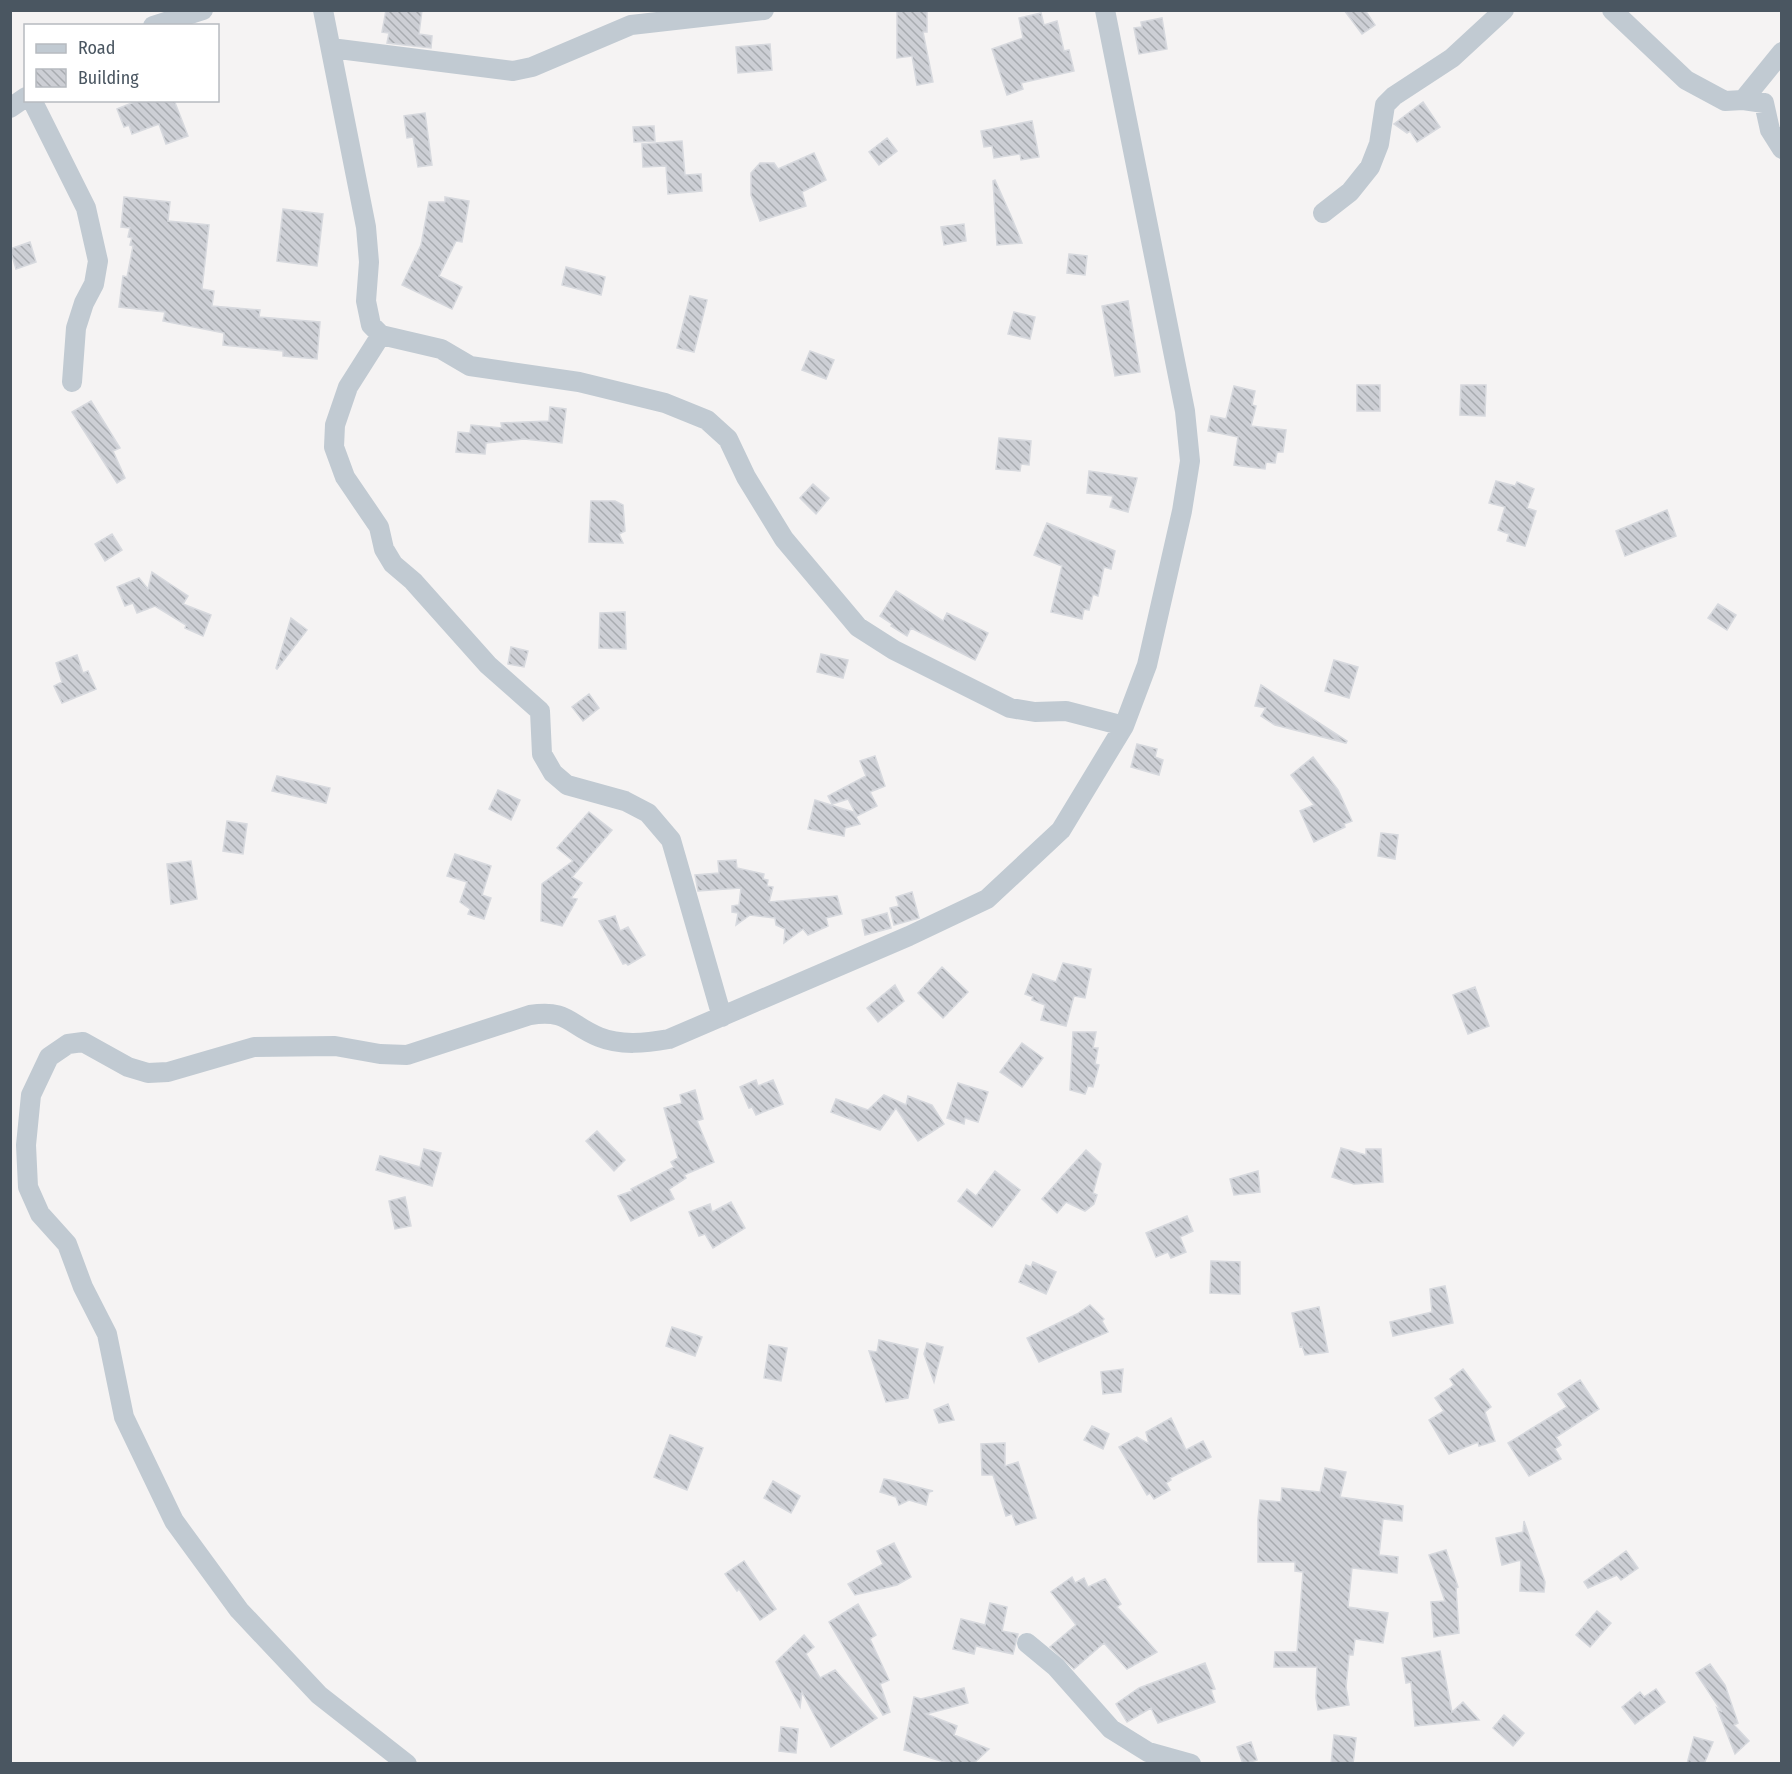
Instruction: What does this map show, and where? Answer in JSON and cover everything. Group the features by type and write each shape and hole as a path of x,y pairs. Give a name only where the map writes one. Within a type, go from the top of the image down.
{"street":[{"path":"159,24 203,10"},
{"path":"323,10 366,227 369,262 366,301 371,325 381,335 441,349 470,366 579,382 665,403 707,420 728,439 746,477 784,539 858,627 894,650 1010,708 1035,712 1066,711 1124,726"},
{"path":"331,48 513,71 532,67 631,25 764,10"},
{"path":"407,1764 319,1695 239,1610 174,1521 124,1417 107,1334 83,1287 67,1244 40,1214 28,1187 18,1138 32,1095 49,1057 68,1044 83,1042 128,1067 148,1073 168,1072 254,1047 335,1046 380,1054 408,1055 530,1015 547,1012 562,1015 600,1037 638,1044 669,1039 909,936 987,899 1061,830 1124,726 1147,665 1182,511 1190,461 1185,411 1105,10"},
{"path":"1323,213 1350,192 1370,167 1379,144 1385,105 1394,96 1452,58 1504,10"},
{"path":"1612,10 1686,80 1725,101 1743,100 1764,103 1770,130 1782,149"},
{"path":"1743,100 1782,52"},
{"path":"10,108 24,98"},
{"path":"33,102 86,208 98,261 94,284 84,303 76,328 72,382"},
{"path":"381,335 348,387 335,425 334,447 345,477 379,527 384,549 393,564 413,581 488,665 535,703 540,711 542,754 553,773 567,785 625,801 648,813 671,840 722,1017"},
{"path":"1027,1643 1056,1667 1111,1729 1148,1752 1191,1764"}],"building":[{"path":"386,10 422,10 419,34 432,36 431,48 387,43 389,33 382,32"},
{"path":"897,10 927,10 927,32 923,32 933,82 917,85 912,56 897,58"},
{"path":"1344,10 1365,10 1375,25 1362,34"},
{"path":"1041,13 1044,25 1057,21 1064,51 1069,50 1074,71 1021,83 1023,89 1007,95 992,49 1023,38 1019,18"},
{"path":"1162,18 1167,49 1139,54 1134,28 1142,27 1141,22"},
{"path":"770,44 772,70 738,73 736,47"},
{"path":"134,102 175,102 188,136 166,144 159,124 132,134 129,125 124,127 117,109"},
{"path":"1423,102 1440,127 1417,142 1410,131 1407,133 1394,124"},
{"path":"425,113 432,165 418,167 413,137 407,138 404,116"},
{"path":"1032,121 1039,157 1021,160 1020,154 994,158 992,146 984,147 981,131"},
{"path":"654,126 655,141 634,142 633,127"},
{"path":"887,138 897,151 879,165 869,152"},
{"path":"682,141 685,175 701,174 702,191 668,194 666,166 643,167 642,144"},
{"path":"814,153 826,180 802,192 806,206 760,221 751,195 751,173 760,163 774,163 778,169"},
{"path":"995,180 1022,243 997,245 993,181"},
{"path":"124,197 170,202 168,221 209,225 202,289 214,291 212,306 260,310 259,317 320,322 317,359 283,356 283,351 223,345 224,333 163,321 165,312 119,307 123,276 127,277 133,246 130,245 132,238 128,237 130,228 121,227"},
{"path":"445,197 469,201 462,242 456,241 439,276 462,287 452,309 402,285 421,245 429,202 445,202"},
{"path":"283,209 323,214 317,266 277,261"},
{"path":"964,224 966,241 944,245 941,227"},
{"path":"30,242 36,262 16,269 10,249"},
{"path":"1069,254 1087,256 1085,275 1067,273"},
{"path":"566,267 605,277 601,295 562,285"},
{"path":"690,296 707,300 694,352 677,348"},
{"path":"1128,301 1140,372 1115,376 1102,306"},
{"path":"1014,312 1035,317 1030,339 1008,334"},
{"path":"810,351 834,360 826,379 802,370"},
{"path":"1357,385 1380,385 1380,411 1357,411"},
{"path":"1461,385 1486,385 1485,416 1460,415"},
{"path":"1234,386 1255,391 1252,405 1256,406 1251,426 1286,430 1283,452 1277,452 1275,463 1266,462 1265,469 1234,465 1238,437 1208,431 1211,416 1226,419"},
{"path":"91,401 120,448 113,451 125,478 117,483 72,412"},
{"path":"550,407 566,409 562,443 524,439 486,443 485,454 456,452 458,432 470,433 471,425 502,428 501,423 549,421"},
{"path":"999,438 1031,441 1029,465 1021,464 1020,471 996,469"},
{"path":"1089,471 1137,478 1128,512 1110,507 1113,496 1087,493"},
{"path":"1496,481 1515,486 1517,482 1534,489 1527,508 1536,511 1525,546 1507,541 1509,534 1498,530 1505,507 1489,503"},
{"path":"813,484 829,498 816,514 800,498"},
{"path":"591,501 615,501 623,505 625,531 619,534 623,543 589,542"},
{"path":"1667,510 1676,536 1625,556 1616,531"},
{"path":"1047,523 1115,551 1111,569 1104,567 1098,596 1093,594 1089,610 1084,609 1082,619 1051,612 1062,566 1034,555"},
{"path":"112,534 122,550 105,561 95,544"},
{"path":"152,572 188,596 183,604 211,615 203,636 185,628 186,625 155,606 137,613 133,603 125,606 117,587 139,578 148,589"},
{"path":"896,591 943,621 947,613 988,633 975,660 911,628 907,636 891,626 892,624 880,616"},
{"path":"1718,604 1736,615 1727,630 1708,618"},
{"path":"625,612 626,649 599,648 600,613"},
{"path":"291,618 307,630 277,669 276,668"},
{"path":"511,647 528,651 524,667 508,664"},
{"path":"821,654 848,660 843,678 817,672"},
{"path":"77,655 83,673 88,671 96,689 62,703 54,686 62,682 56,663"},
{"path":"1334,660 1358,667 1349,698 1325,691"},
{"path":"1261,685 1347,741 1346,743 1275,725 1261,716 1266,708 1255,706"},
{"path":"589,694 599,708 583,721 572,707"},
{"path":"1137,744 1157,749 1155,757 1163,760 1159,775 1131,767"},
{"path":"875,756 885,786 870,792 877,806 857,816 848,799 832,804 828,796 866,776 860,761"},
{"path":"1313,757 1338,790 1352,821 1344,824 1345,827 1314,842 1300,811 1314,805 1291,775"},
{"path":"277,776 330,788 326,803 272,791"},
{"path":"498,790 520,800 511,820 489,809"},
{"path":"815,800 853,812 860,824 845,828 844,836 808,829"},
{"path":"589,812 612,830 572,877 582,883 571,898 577,899 562,926 541,921 542,884 573,861 557,848"},
{"path":"227,821 247,824 243,854 223,851"},
{"path":"1381,833 1398,835 1395,859 1378,856"},
{"path":"455,854 491,866 482,895 491,898 484,919 468,914 470,909 460,902 467,882 447,876"},
{"path":"736,860 737,868 764,874 763,879 768,880 767,886 773,887 769,902 837,896 842,914 826,918 828,926 808,935 803,929 784,943 785,929 776,925 775,918 750,915 736,925 738,913 732,912 732,906 739,905 741,888 698,891 695,875 719,873 718,861"},
{"path":"191,861 197,899 171,904 167,864"},
{"path":"912,892 919,918 894,925 890,908 899,906 896,897"},
{"path":"887,913 891,928 865,935 862,920"},
{"path":"615,916 620,931 628,927 645,955 628,965 623,964 599,921"},
{"path":"1063,963 1091,969 1085,998 1074,996 1066,1026 1041,1020 1045,1005 1032,1000 1033,997 1025,994 1033,974 1056,982"},
{"path":"942,967 968,992 943,1018 918,993"},
{"path":"895,985 904,1001 878,1022 867,1008"},
{"path":"1475,987 1489,1026 1468,1034 1453,995"},
{"path":"1073,1032 1096,1032 1093,1048 1098,1048 1095,1064 1099,1065 1093,1087 1088,1086 1085,1094 1070,1090"},
{"path":"1022,1043 1043,1058 1022,1087 1000,1072"},
{"path":"756,1080 758,1086 773,1080 783,1104 756,1115 752,1107 749,1108 740,1087"},
{"path":"958,1083 988,1092 978,1122 965,1118 964,1124 947,1118"},
{"path":"695,1090 703,1119 697,1121 714,1162 684,1175 686,1178 669,1189 674,1199 631,1221 618,1196 632,1191 631,1189 674,1167 671,1162 678,1158 664,1108 682,1103 680,1095"},
{"path":"884,1095 906,1105 908,1096 932,1105 944,1124 918,1141 896,1108 880,1130 831,1112 836,1099 868,1110"},
{"path":"597,1131 625,1160 614,1171 586,1141"},
{"path":"1341,1148 1366,1155 1366,1149 1381,1149 1383,1182 1354,1184 1332,1177"},
{"path":"424,1149 441,1153 432,1186 376,1170 380,1156 420,1167"},
{"path":"1086,1150 1101,1164 1093,1193 1097,1195 1094,1204 1085,1211 1066,1202 1057,1213 1042,1199"},
{"path":"995,1171 1020,1190 992,1227 958,1201 967,1189 976,1196"},
{"path":"1258,1171 1260,1192 1234,1195 1230,1179"},
{"path":"405,1197 411,1226 395,1229 389,1201"},
{"path":"731,1202 745,1228 713,1248 705,1234 699,1236 689,1212 710,1204 712,1212"},
{"path":"1187,1216 1193,1231 1180,1237 1186,1252 1171,1258 1168,1252 1156,1257 1146,1233"},
{"path":"1211,1261 1240,1262 1240,1294 1210,1293"},
{"path":"1033,1262 1056,1272 1046,1294 1019,1282 1026,1265 1031,1267"},
{"path":"1445,1286 1453,1323 1393,1336 1390,1322 1432,1312 1430,1289"},
{"path":"1090,1305 1104,1319 1102,1321 1108,1332 1039,1362 1027,1338 1077,1314"},
{"path":"1319,1307 1328,1352 1305,1355 1302,1346 1300,1347 1292,1313"},
{"path":"672,1327 702,1337 695,1356 666,1346"},
{"path":"879,1340 918,1349 908,1398 886,1402 869,1351 877,1352"},
{"path":"927,1343 943,1347 934,1382 924,1354"},
{"path":"769,1345 787,1348 781,1381 764,1378"},
{"path":"1123,1369 1121,1392 1103,1394 1101,1372"},
{"path":"1463,1369 1491,1407 1485,1412 1495,1441 1479,1446 1478,1442 1449,1454 1429,1420 1444,1411 1435,1398 1454,1385 1450,1379"},
{"path":"1580,1380 1599,1409 1556,1437 1561,1445 1555,1449 1561,1459 1529,1476 1508,1443 1567,1407 1558,1394"},
{"path":"948,1404 954,1420 939,1423 934,1410"},
{"path":"1171,1418 1186,1450 1203,1441 1211,1457 1170,1478 1171,1480 1166,1483 1170,1490 1154,1499 1150,1493 1147,1495 1119,1447 1137,1437 1149,1444 1146,1432"},
{"path":"1092,1426 1109,1434 1103,1449 1084,1440"},
{"path":"670,1435 703,1448 687,1490 654,1477"},
{"path":"1005,1443 1005,1466 1018,1462 1036,1518 1016,1525 1012,1514 1006,1516 993,1475 982,1475 981,1444"},
{"path":"1325,1468 1346,1472 1340,1497 1403,1506 1402,1521 1383,1519 1379,1555 1398,1557 1397,1573 1352,1568 1348,1607 1388,1613 1383,1643 1355,1639 1353,1655 1349,1655 1346,1687 1349,1705 1318,1710 1317,1667 1274,1667 1275,1652 1297,1652 1303,1572 1295,1571 1295,1562 1258,1562 1258,1519 1260,1500 1281,1502 1282,1488 1320,1492"},
{"path":"884,1479 933,1491 929,1492 926,1505 909,1500 899,1505 896,1497 880,1492"},
{"path":"773,1481 800,1496 791,1513 764,1498"},
{"path":"1524,1521 1545,1582 1544,1592 1520,1591 1521,1560 1502,1565 1496,1538 1523,1532"},
{"path":"894,1543 911,1577 897,1585 855,1595 848,1584 883,1564 877,1551"},
{"path":"1446,1550 1458,1587 1456,1588 1459,1633 1434,1637 1431,1602 1445,1601 1429,1555"},
{"path":"1626,1551 1638,1568 1621,1580 1617,1575 1588,1588 1584,1582"},
{"path":"744,1561 776,1609 760,1620 739,1589 737,1591 725,1574"},
{"path":"1072,1577 1075,1583 1084,1578 1088,1587 1105,1579 1121,1604 1117,1607 1157,1652 1127,1669 1104,1643 1074,1669 1050,1647 1076,1625 1051,1592"},
{"path":"990,1603 1007,1607 1002,1631 1018,1634 1013,1654 976,1646 974,1654 953,1649 961,1619 985,1625"},
{"path":"858,1604 876,1635 870,1639 889,1680 880,1684 890,1712 883,1715 829,1622"},
{"path":"1597,1611 1611,1623 1590,1647 1576,1635"},
{"path":"804,1635 814,1647 806,1654 820,1678 835,1670 877,1718 831,1747 802,1692 800,1707 776,1662"},
{"path":"1440,1651 1452,1712 1463,1702 1479,1720 1415,1726 1411,1682 1406,1683 1402,1658"},
{"path":"1205,1663 1215,1689 1211,1690 1215,1702 1158,1723 1151,1708 1127,1722 1116,1704 1139,1688"},
{"path":"1710,1664 1725,1685 1738,1723 1734,1725 1749,1741 1735,1754 1717,1708 1722,1712 1696,1673"},
{"path":"964,1688 968,1703 926,1714 957,1726 954,1735 989,1749 973,1764 951,1764 904,1750 914,1697 921,1699"},
{"path":"1656,1689 1665,1702 1635,1724 1622,1707 1640,1692 1644,1697"},
{"path":"1504,1715 1524,1733 1513,1746 1493,1728"},
{"path":"781,1727 798,1729 796,1753 779,1751"},
{"path":"1334,1735 1356,1738 1353,1764 1331,1764"},
{"path":"1694,1737 1713,1742 1704,1764 1687,1764"},
{"path":"1251,1742 1257,1760 1243,1764 1237,1747"}]}
